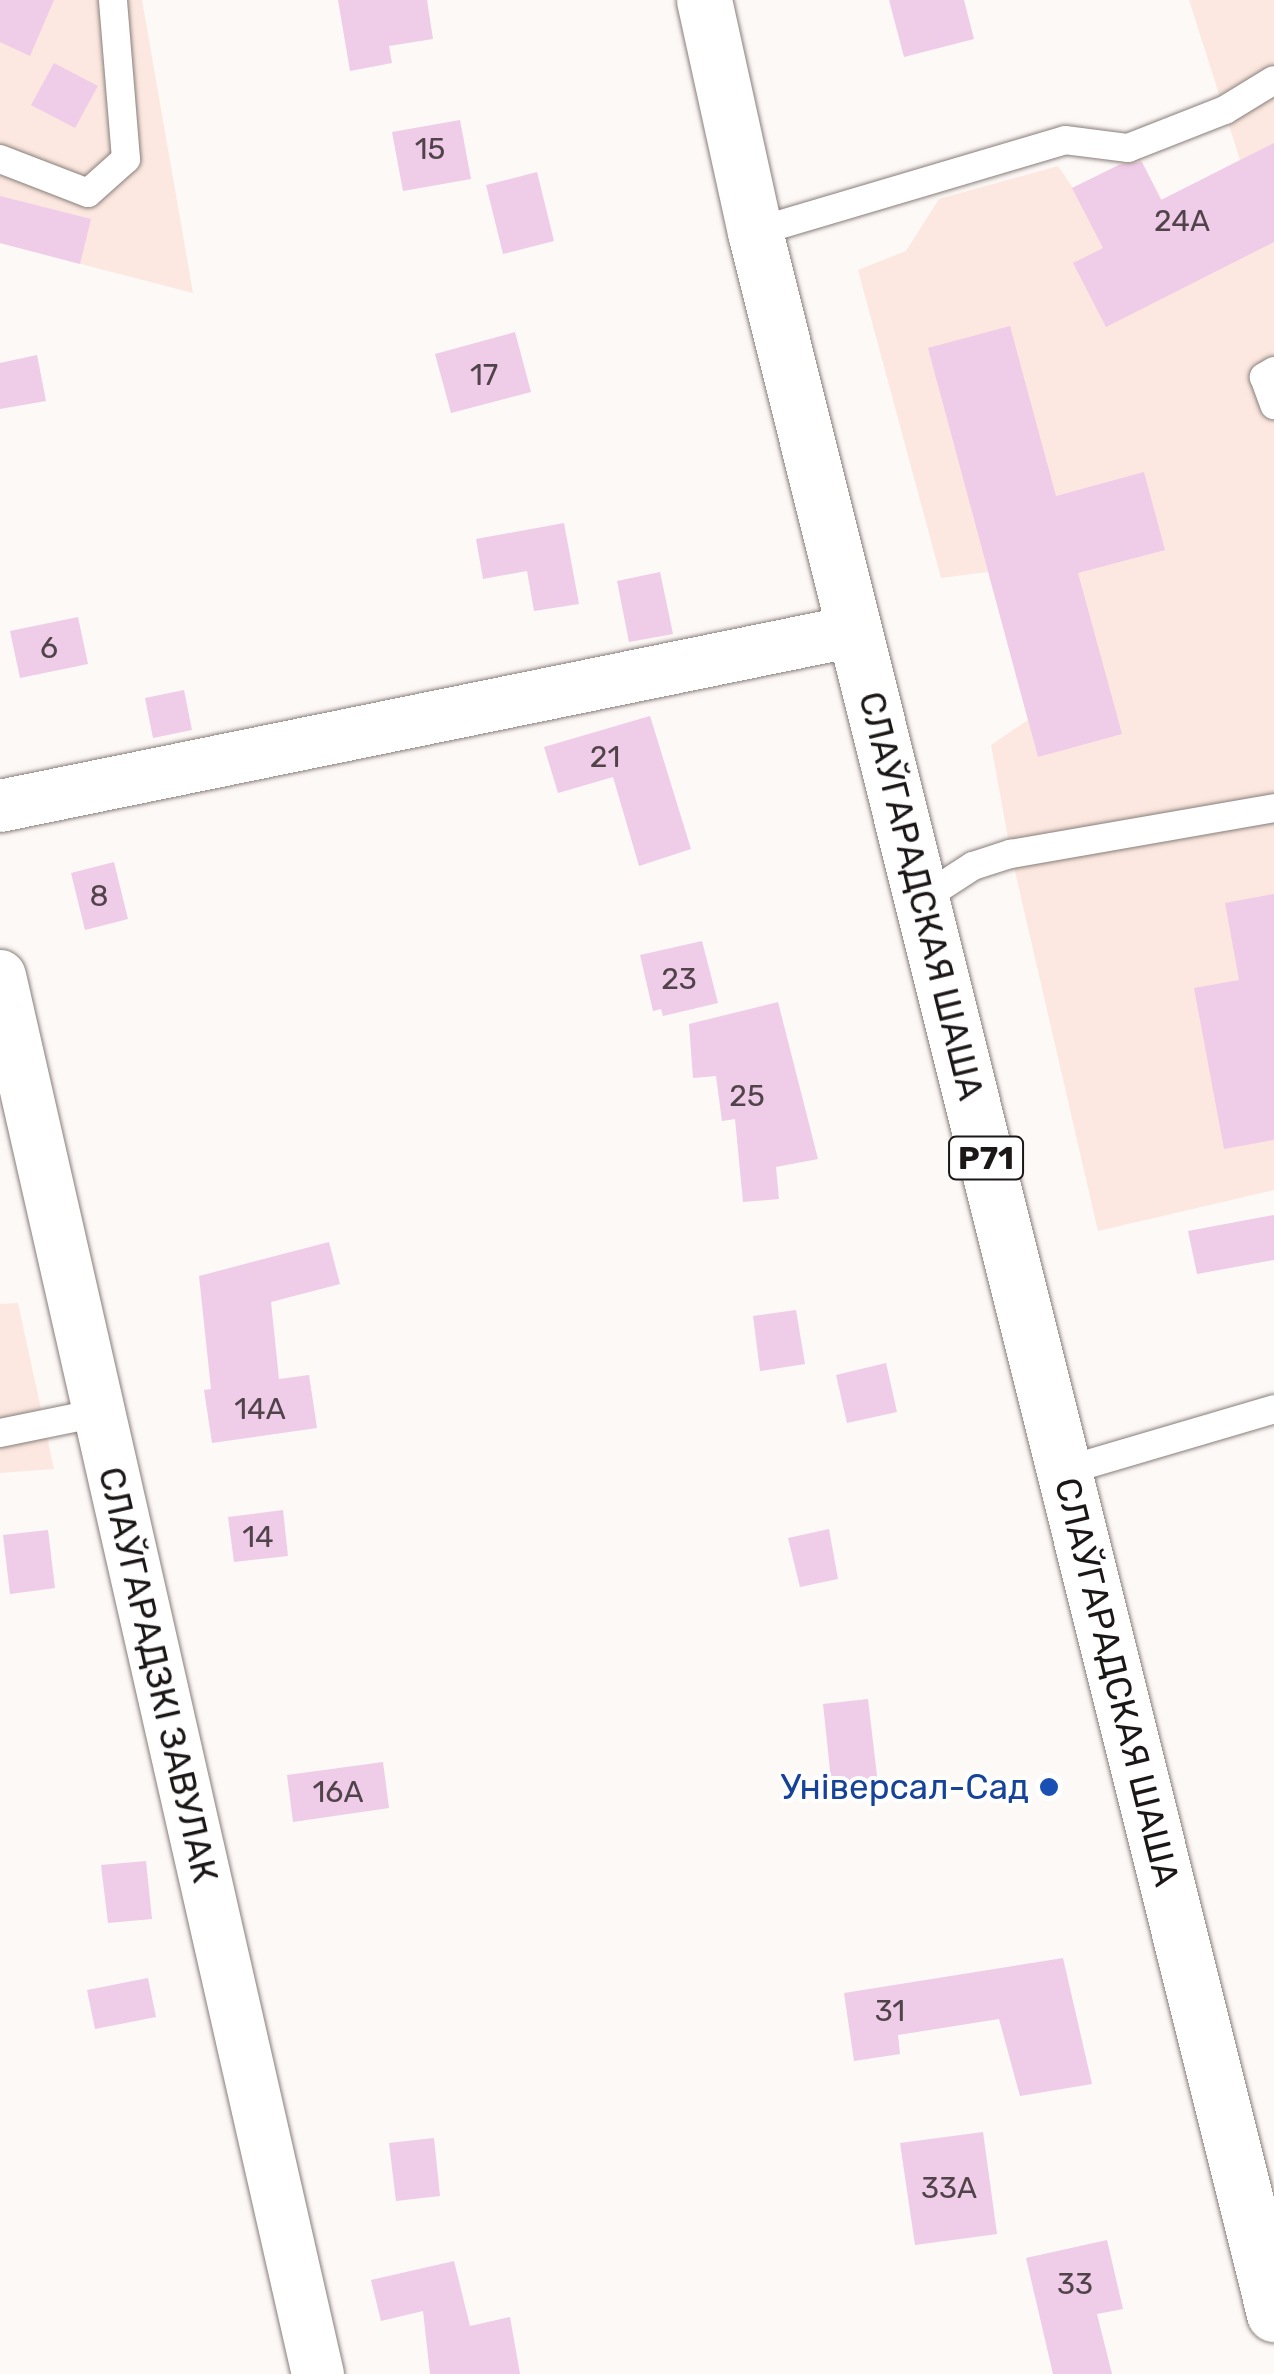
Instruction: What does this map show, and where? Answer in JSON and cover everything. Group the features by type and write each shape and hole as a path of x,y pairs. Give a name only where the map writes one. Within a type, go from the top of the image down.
{"main road":[{"name":"СЛАЎГАРАДСКАЯ ШАША","path":"704,0 756,232 854,631 1274,2314"}],"street":[{"path":"0,806 854,631"},
{"name":"СЛАЎГАРАДЗКІ ЗАВУЛАК","path":"0,976 318,2374"}],"lane":[{"path":"0,159 88,193 126,160 113,0"},
{"path":"756,232 1064,140 1128,148 1224,110 1274,80"},
{"path":"1274,371 1264,377 1274,405"},
{"path":"922,899 973,866 1011,854 1274,808"},
{"path":"1064,1471 1274,1409"},
{"path":"0,1433 98,1413"}],"shaded area":[{"path":"0,0 142,0 193,293 0,243"},
{"path":"1189,0 1274,0 1274,1190 1098,1231 1011,854 991,745 1028,720 988,572 941,578 858,270 906,251 939,199 1058,166 1073,188 1138,155 1162,200 1240,160"},
{"path":"18,1303 54,1469 0,1473 0,1304"}],"building":[{"path":"0,0 54,0 30,56 0,42"},
{"path":"338,0 427,0 433,39 389,46 392,63 350,71"},
{"path":"889,0 964,0 974,39 904,57"},
{"path":"54,63 98,86 75,128 31,105"},
{"path":"460,120 471,179 403,191 392,132"},
{"path":"1274,143 1274,242 1106,327 1073,263 1103,248 1072,188 1119,165 1142,162 1161,200"},
{"path":"537,172 554,241 503,254 486,185"},
{"path":"0,196 91,219 80,264 0,243"},
{"path":"1010,326 1056,496 1144,472 1165,550 1078,573 1122,734 1038,757 928,348"},
{"path":"515,332 531,392 451,413 435,354"},
{"path":"37,355 46,401 0,409 0,363"},
{"path":"564,523 579,604 534,611 527,571 483,579 476,539"},
{"path":"660,572 673,634 629,642 617,581"},
{"path":"78,617 88,664 20,678 10,631"},
{"path":"184,690 192,730 153,738 145,698"},
{"path":"650,716 691,849 639,866 613,777 558,793 544,747"},
{"path":"114,862 128,919 85,930 71,873"},
{"path":"1274,894 1274,1140 1224,1149 1194,988 1239,980 1225,903"},
{"path":"702,941 718,1003 663,1016 661,1009 653,1011 640,955"},
{"path":"778,1002 818,1159 776,1167 779,1199 743,1202 735,1119 722,1121 716,1076 693,1078 689,1024"},
{"path":"1274,1215 1274,1260 1197,1274 1188,1231"},
{"path":"329,1242 340,1284 271,1302 279,1379 309,1375 317,1428 212,1443 204,1390 211,1389 199,1276"},
{"path":"796,1310 805,1364 760,1371 753,1316"},
{"path":"886,1363 897,1412 847,1423 836,1375"},
{"path":"283,1510 288,1556 234,1562 228,1517"},
{"path":"829,1529 838,1579 800,1587 788,1538"},
{"path":"48,1530 55,1588 10,1594 3,1535"},
{"path":"868,1699 878,1784 832,1789 823,1704"},
{"path":"383,1762 389,1808 293,1822 287,1775"},
{"path":"146,1861 152,1919 108,1923 101,1865"},
{"path":"1063,1958 1092,2084 1020,2096 999,2019 898,2035 900,2054 854,2061 844,1993"},
{"path":"148,1978 156,2017 95,2029 87,1990"},
{"path":"983,2132 997,2234 915,2245 900,2143"},
{"path":"434,2138 440,2196 396,2201 389,2143"},
{"path":"1107,2240 1123,2309 1097,2314 1112,2374 1053,2374 1026,2258"},
{"path":"454,2261 470,2326 510,2317 520,2374 430,2374 423,2311 381,2321 371,2280"}],"place":[{"name":"Універсал-Сад","path":"1049,1787"}]}
